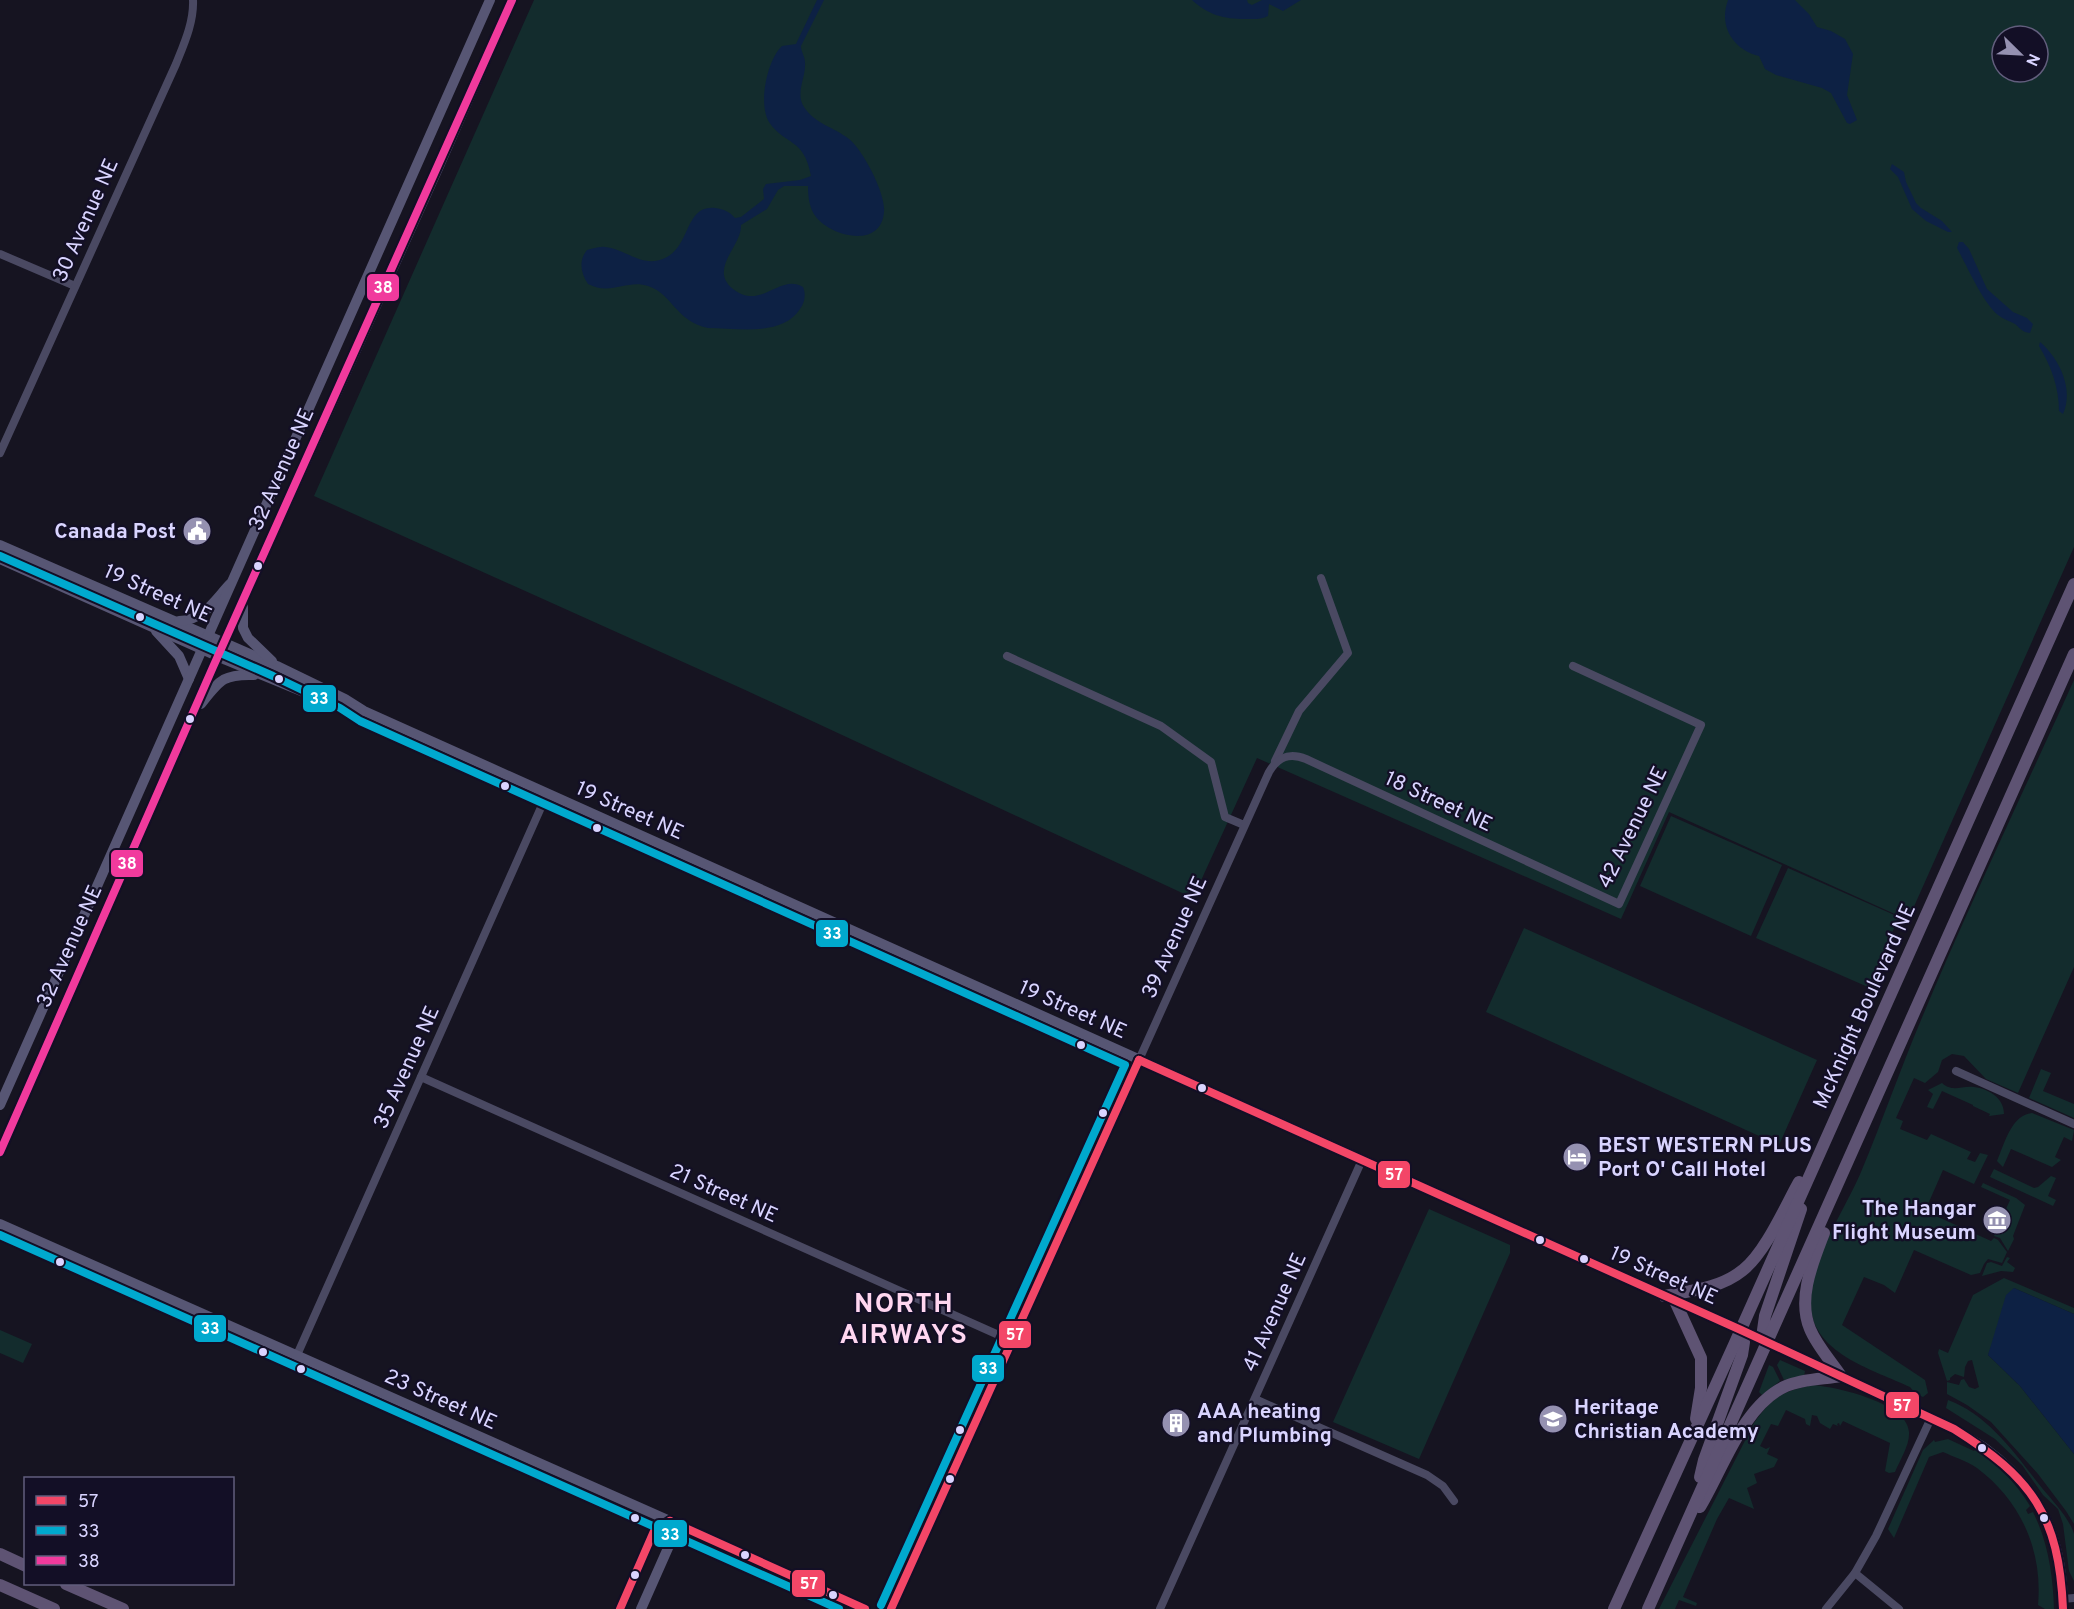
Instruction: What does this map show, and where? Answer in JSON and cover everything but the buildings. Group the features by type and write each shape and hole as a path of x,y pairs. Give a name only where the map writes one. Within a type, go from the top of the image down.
{"main road":[{"name":"McKnight Boulevard NE","path":"1614,1609 2074,584"},
{"path":"1648,1609 2074,654"},
{"path":"1693,1435 1701,1388 1701,1358 1669,1299 1728,1280 1744,1270 1756,1257 1832,1124"},
{"path":"1677,1544 1702,1504 1736,1440 1762,1402 1773,1393 1793,1383 1841,1376 1810,1329 1805,1305 1807,1284 1817,1250 1865,1125"},
{"path":"1766,1342 1763,1330 1765,1316 1798,1222 1814,1165"},
{"path":"1694,1503 1704,1460 1742,1355 1744,1342 1741,1330"},
{"path":"0,1554 24,1565"},
{"path":"0,1585 54,1609"},
{"path":"68,1585 123,1609"}],"street":[{"name":"30 Avenue NE","path":"0,453 176,64 187,37 193,0"},
{"name":"32 Avenue NE","path":"0,1105 490,0"},
{"name":"32 Avenue NE","path":"0,1152 218,657 512,0"},
{"path":"0,254 75,286"},
{"name":"19 Street NE","path":"0,544 178,621 224,644 277,666 345,699 364,711 1741,1330 1931,1418 1985,1448 2010,1469 2031,1492 2047,1518 2055,1542 2067,1602"},
{"name":"19 Street NE","path":"0,560 218,657 340,707 364,711"},
{"path":"178,621 192,620 201,615 234,579"},
{"path":"1275,762 1299,711 1348,653 1321,579"},
{"path":"243,601 243,628 248,638 277,666"},
{"path":"152,627 179,656 189,679"},
{"path":"1007,656 1161,726 1211,762 1225,817 1245,825"},
{"name":"42 Avenue NE","path":"1573,666 1701,725 1619,904 1598,894"},
{"path":"193,714 226,677 238,674 262,675"},
{"name":"18 Street NE","path":"1275,762 1286,755 1306,759 1598,894"},
{"name":"39 Avenue NE","path":"891,1609 1275,762"},
{"name":"35 Avenue NE","path":"297,1355 547,794"},
{"path":"1956,1071 2074,1124"},
{"name":"21 Street NE","path":"421,1077 1012,1341"},
{"name":"41 Avenue NE","path":"1160,1609 1362,1160"},
{"name":"23 Street NE","path":"0,1224 865,1609"},
{"path":"0,1233 21,1234"},
{"path":"1255,1399 1427,1475 1443,1486 1454,1501"},
{"path":"1826,1609 1855,1573 1876,1536 1931,1418"},
{"path":"623,1606 654,1532 670,1521 672,1539 641,1609"},
{"path":"1855,1573 1899,1609"}],"green space":[{"path":"534,0 2074,0 2074,547 1908,920 1669,812 1621,919 1257,758 1193,898 743,689 314,496"},
{"path":"2074,680 2074,967 2018,1093 1986,1079 1964,1056 1952,1054 1942,1060 1938,1072 1925,1083 1914,1078 1896,1118 1903,1121 1900,1129 1927,1140 1931,1134 1971,1152 1967,1159 1975,1162 1980,1153 1988,1155 1974,1184 1943,1170 1925,1211 1991,1241 1994,1238 1998,1240 2007,1252 2002,1263 1988,1259 1980,1273 1971,1275 1914,1250 1895,1293 1884,1285 1864,1277 1842,1325 1925,1380 1928,1393 1923,1397 1916,1394 1910,1387 1850,1359 1824,1339 1811,1311 1814,1276 1827,1240 1861,1172 1939,977"},
{"path":"1671,816 1782,865 1751,936 1640,886"},
{"path":"1788,868 1899,917 1868,987 1756,938"},
{"path":"1524,928 1817,1060 1779,1145 1486,1012"},
{"path":"2041,1069 2051,1073 2043,1091 2074,1104 2074,1118 2029,1098"},
{"path":"1942,1083 1950,1088 1974,1087 1990,1092 2001,1103 2004,1114 1989,1116 1990,1114 1942,1091 1933,1109 1927,1107 1933,1094 1928,1090"},
{"path":"2032,1113 2074,1130 2072,1141 2064,1137 2055,1157 2061,1160 2052,1167 2011,1149 2003,1167 1997,1161 2009,1132 2019,1119"},
{"path":"1994,1169 2034,1188 2051,1176 2056,1178 2048,1196 2056,1200 2053,1206 1990,1177"},
{"path":"1983,1183 2016,1198 2025,1205 2008,1251 2000,1238 1994,1236 2010,1200 1981,1187"},
{"path":"1429,1209 1510,1245 1510,1253 1419,1459 1333,1422"},
{"path":"2007,1257 2010,1258 2007,1262 2015,1268 2013,1272 2001,1271 1982,1276 1987,1263 2002,1266"},
{"path":"2004,1278 2074,1308 2074,1314 2014,1288 1988,1355 2020,1386 2074,1454 2074,1524 2038,1474 1991,1422 1947,1394 1947,1382 1959,1385 1964,1379 1969,1387 1975,1389 1979,1387 1972,1360 1968,1361 1965,1367 1964,1377 1955,1374 1947,1381 1938,1353 1939,1349 1948,1353 1973,1295"},
{"path":"0,1330 32,1344 23,1363 0,1353"},
{"path":"1780,1360 1805,1371 1804,1376 1784,1380 1777,1365"},
{"path":"1769,1365 1773,1367 1780,1381 1762,1395 1759,1392"},
{"path":"1813,1385 1870,1398 1897,1413 1906,1422 1909,1432 1908,1442 1895,1472 1885,1471 1890,1443 1843,1421 1840,1426 1839,1423 1838,1426 1833,1424 1830,1429 1820,1423 1817,1416 1812,1415 1810,1426 1806,1424 1805,1419 1786,1410 1778,1426 1771,1424 1760,1446 1766,1449 1770,1447 1767,1454 1778,1459 1774,1467 1754,1474 1757,1483 1747,1488 1754,1509 1729,1498 1717,1519 1683,1597 1697,1603 1696,1606 1679,1600 1675,1609 1659,1609 1754,1423 1779,1396"},
{"path":"1948,1400 1976,1415 2001,1437 2065,1516 2074,1534 2074,1581 2069,1571 2063,1524 2058,1509 2043,1495 2022,1465 1995,1439 1946,1408"},
{"path":"1948,1439 1975,1450 1991,1461 2013,1482 2030,1506 2026,1510 2028,1514 2033,1512 2046,1547 2051,1571 2054,1609 2045,1609 2038,1605 2037,1565 2026,1529 2017,1512 1992,1481 1965,1461 1943,1452 1929,1457 1894,1538 1888,1529 1923,1450 1934,1440 1935,1442"}],"water":[{"path":"817,0 824,0 801,46 805,63 801,91 802,102 808,113 849,139 861,153 877,184 884,204 881,224 874,231 865,235 844,234 823,224 816,217 810,206 808,186 784,186 778,190 767,209 741,225 737,241 725,265 724,274 726,281 733,289 743,295 761,294 786,284 803,287 804,298 800,309 792,318 771,327 708,328 688,320 663,295 648,286 633,284 604,288 588,284 582,267 582,258 587,250 605,247 643,260 658,260 675,251 693,219 705,209 721,209 735,218 741,217 764,199 763,189 766,184 800,180 811,176 804,154 775,130 769,122 764,94 772,61 782,46 796,44"},
{"path":"1192,0 1247,0 1252,5 1262,0 1301,0 1283,11 1269,4 1268,16 1254,19 1217,15"},
{"path":"1728,0 1795,0 1809,14 1817,27 1831,31 1845,39 1853,54 1847,95 1857,120 1850,124 1847,123 1831,93 1822,88 1776,75 1765,69 1759,56 1742,49 1730,36 1727,28 1725,10"},
{"path":"1892,164 1904,172 1916,203 1942,221 1952,232 1926,221 1912,209 1898,177 1890,169"},
{"path":"1959,242 1963,242 1969,249 1987,289 2013,312 2027,318 2033,324 2030,333 2023,331 1992,309 1957,248"},
{"path":"2040,342 2054,357 2063,375 2067,395 2063,414 2059,411 2056,385 2051,369 2039,346"},
{"path":"2014,1288 2074,1314 2074,1454 2020,1386 1988,1355 2006,1295"}],"transit line":[{"name":"38","path":"0,1152 213,667 512,0"},
{"name":"33","path":"0,556 273,676 340,708 360,721 1125,1065 881,1605"},
{"name":"57","path":"1139,1060 1741,1330 1954,1429 2003,1465 2022,1483 2036,1502 2055,1548 2063,1609"},
{"name":"57","path":"891,1609 1139,1060"},
{"name":"33","path":"0,1235 839,1609"},
{"name":"57","path":"670,1521 865,1609"},
{"name":"57","path":"620,1609 654,1531 670,1521"}],"place":[{"name":"Canada Post","path":"197,531"},
{"name":"BEST WESTERN PLUS Port O' Call Hotel","path":"1577,1157"},
{"name":"The Hangar Flight Museum","path":"1997,1220"},
{"name":"Heritage Christian Academy","path":"1553,1419"},
{"name":"AAA heating and Plumbing","path":"1176,1423"}],"district":[{"name":"NORTH AIRWAYS","path":"904,1318"}]}
